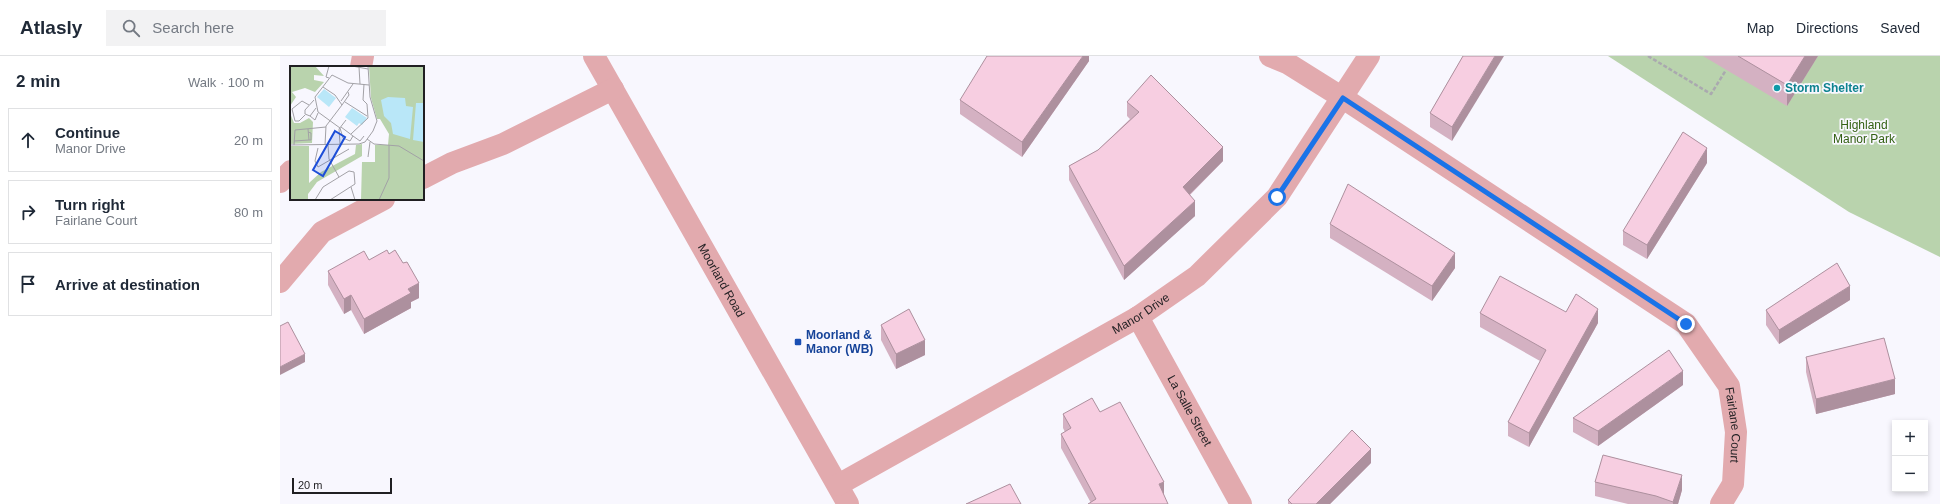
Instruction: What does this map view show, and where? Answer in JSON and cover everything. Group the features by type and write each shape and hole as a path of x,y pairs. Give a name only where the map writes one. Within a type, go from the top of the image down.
{"street":[{"path":"361,66 363,56"},
{"name":"Moorland Road","path":"594,56 848,504"},
{"name":"Fairlane Court","path":"1270,56 1287,63 1343,98 1686,324 1729,386 1736,432 1733,484 1721,504"},
{"name":"Manor Drive","path":"838,485 1138,317 1197,276 1277,197 1369,56"},
{"path":"424,177 452,163 503,144 613,89"},
{"path":"280,182 290,172"},
{"path":"280,282 322,232 382,200"},
{"name":"La Salle Street","path":"1138,317 1241,504"}],"path":[{"path":"1648,56 1711,94 1726,70"}],"green space":[{"name":"Highland Manor Park","path":"1608,56 1940,56 1940,257 1849,212"}],"building":[{"path":"987,56 1083,56 1022,142 960,100"},
{"path":"1463,56 1495,56 1452,127 1430,113"},
{"path":"1738,56 1805,56 1787,85"},
{"path":"1151,75 1223,147 1183,187 1195,201 1124,266 1069,166 1098,150 1139,112 1127,102"},
{"path":"1683,132 1707,148 1647,245 1623,231"},
{"path":"1348,184 1455,253 1432,286 1330,224"},
{"path":"387,250 389,254 395,250 403,263 407,262 419,283 408,289 411,293 364,319 351,295 344,299 328,271 364,251 369,260"},
{"path":"1837,263 1850,286 1779,330 1766,310"},
{"path":"1500,276 1566,312 1576,294 1598,309 1529,433 1508,422 1546,350 1480,313"},
{"path":"909,309 925,340 896,354 881,325"},
{"path":"288,322 305,354 280,367 280,326"},
{"path":"1884,338 1895,379 1816,399 1806,357"},
{"path":"1669,350 1683,371 1598,431 1573,418"},
{"path":"1092,398 1100,412 1120,402 1164,482 1159,484 1168,504 1088,504 1096,499 1061,434 1071,428 1063,414"},
{"path":"1352,430 1371,449 1316,504 1292,504 1288,500"},
{"path":"1603,455 1682,475 1673,502 1656,496 1595,482"},
{"path":"1010,484 1021,504 966,504"}],"place":[{"name":"Storm Shelter","path":"1777,88"},
{"name":"Moorland & Manor (WB)","path":"798,342"}],"route":[{"path":"1277,197 1343,98 1686,324"}]}
